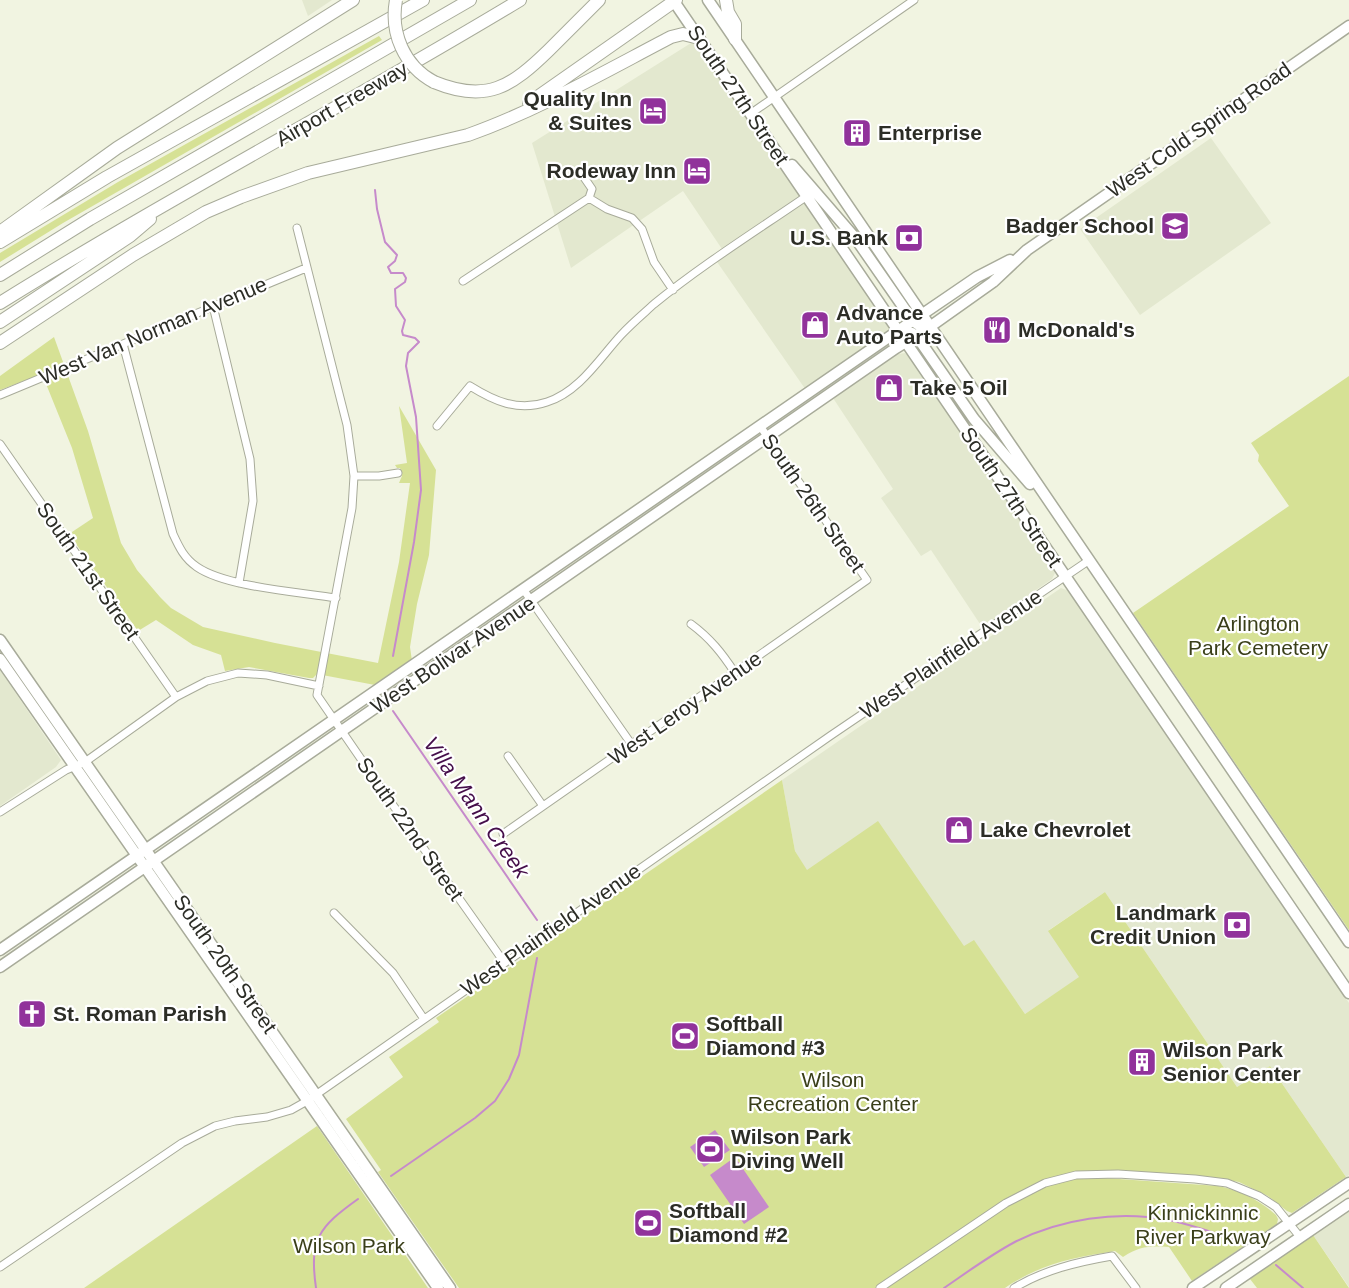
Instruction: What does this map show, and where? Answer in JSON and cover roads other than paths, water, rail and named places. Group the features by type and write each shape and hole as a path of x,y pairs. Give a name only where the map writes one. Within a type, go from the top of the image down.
{"highway":[{"path":"0,232 117,148 353,0"},
{"path":"396,0 395,26 402,50 419,73 434,82 457,90 474,92 507,85 527,72 599,0"},
{"path":"324,55 346,35 407,0"},
{"path":"0,242 106,177 423,0"},
{"path":"0,275 90,219 470,0"},
{"name":"Airport Freeway","path":"164,206 520,0"},
{"path":"726,0 728,12 735,24 735,39"},
{"path":"490,127 517,111 675,1"},
{"path":"0,343 133,255 206,212 308,173 435,143 490,127 566,92 671,37 683,34 699,38"},
{"path":"0,303 128,225 164,206"},
{"path":"0,322 130,236 164,206"}],"street":[{"name":"South 27th Street","path":"708,0 773,99 923,314 1088,561 1349,942"},
{"path":"750,114 914,0"},
{"name":"South 27th Street","path":"675,1 897,331 1349,993"},
{"name":"West Cold Spring Road","path":"897,331 977,277 1020,255 1349,26"},
{"path":"765,136 851,231 913,321 920,326 931,326"},
{"path":"463,281 589,198 592,189 581,173"},
{"path":"437,426 470,386 493,399 512,406 532,405 556,398 580,381 640,316 715,259 807,196"},
{"path":"589,198 632,218 642,230 654,262 673,290"},
{"path":"0,812 24,795 80,764 176,698 207,681 238,673 267,675 319,686 352,508 354,476 347,425 297,228"},
{"name":"West Cold Spring Road","path":"906,343 993,282 1020,255"},
{"name":"West Van Norman Avenue","path":"0,395 306,268"},
{"path":"213,306 250,459 252,501 239,583"},
{"path":"897,331 907,331 916,336 974,419 1058,515"},
{"name":"West Bolivar Avenue","path":"0,950 897,331"},
{"name":"West Bolivar Avenue","path":"0,967 906,343"},
{"path":"123,344 173,534 180,552 195,566 209,574 239,583 336,598"},
{"path":"847,366 855,378"},
{"name":"South 26th Street","path":"760,426 867,580"},
{"name":"South 21st Street","path":"0,444 176,698"},
{"path":"354,476 398,473"},
{"path":"644,506 652,518"},
{"name":"West Plainfield Avenue","path":"0,1267 204,1130 235,1121 267,1117 291,1110 312,1098 820,742 1088,561"},
{"name":"West Leroy Avenue","path":"503,834 867,580"},
{"path":"524,589 632,745"},
{"path":"691,624 718,648 735,673"},
{"name":"South 20th Street","path":"0,640 141,853 312,1098 450,1288"},
{"name":"South 20th Street","path":"0,660 80,764"},
{"name":"South 22nd Street","path":"319,686 317,694 334,720 504,962"},
{"path":"508,756 543,806"},
{"path":"334,913 393,973 424,1019"},
{"name":"South 20th Street","path":"312,1098 438,1288"},
{"path":"880,1288 1006,1203 1045,1184 1076,1175 1118,1174 1195,1179 1227,1184 1259,1196 1276,1206 1300,1238"},
{"path":"1193,1288 1349,1183"},
{"path":"1226,1288 1349,1204"},
{"path":"1014,1288 1053,1270 1082,1261 1112,1256 1136,1288"}],"waterway":[{"name":"Villa Mann Creek","path":"375,190 385,242 397,255 395,261 388,267 391,273 403,273 406,278 405,282 395,289 396,306 405,320 403,335 415,338 419,342 408,353 406,366 416,417 421,490 393,656"},
{"name":"Villa Mann Creek","path":"393,711 537,920"},
{"name":"Villa Mann Creek","path":"391,1176 475,1118 495,1101 509,1079 519,1055 537,958"},
{"path":"316,1288 314,1257 320,1236 334,1218 358,1199"},
{"path":"944,1288 1013,1243 1050,1228 1089,1219 1149,1217 1197,1227 1243,1243"},
{"path":"1276,1265 1303,1288"}],"place":[{"name":"Quality Inn & Suites","path":"653,111"},
{"name":"Enterprise","path":"857,133"},
{"name":"Rodeway Inn","path":"697,171"},
{"name":"Badger School","path":"1175,226"},
{"name":"U.S. Bank","path":"909,238"},
{"name":"Advance Auto Parts","path":"815,325"},
{"name":"McDonald's","path":"997,330"},
{"name":"Take 5 Oil","path":"889,388"},
{"name":"Lake Chevrolet","path":"959,830"},
{"name":"Landmark Credit Union","path":"1237,925"},
{"name":"St. Roman Parish","path":"32,1014"},
{"name":"Softball Diamond #3","path":"685,1036"},
{"name":"Wilson Park Senior Center","path":"1142,1062"},
{"name":"Wilson Park Diving Well","path":"710,1149"},
{"name":"Softball Diamond #2","path":"648,1223"}],"park label":[{"name":"Arlington Park Cemetery","path":"1258,636"},
{"name":"Wilson Recreation Center","path":"833,1092"},
{"name":"Kinnickinnic River Parkway","path":"1203,1225"},
{"name":"Wilson Park","path":"349,1246"}]}
